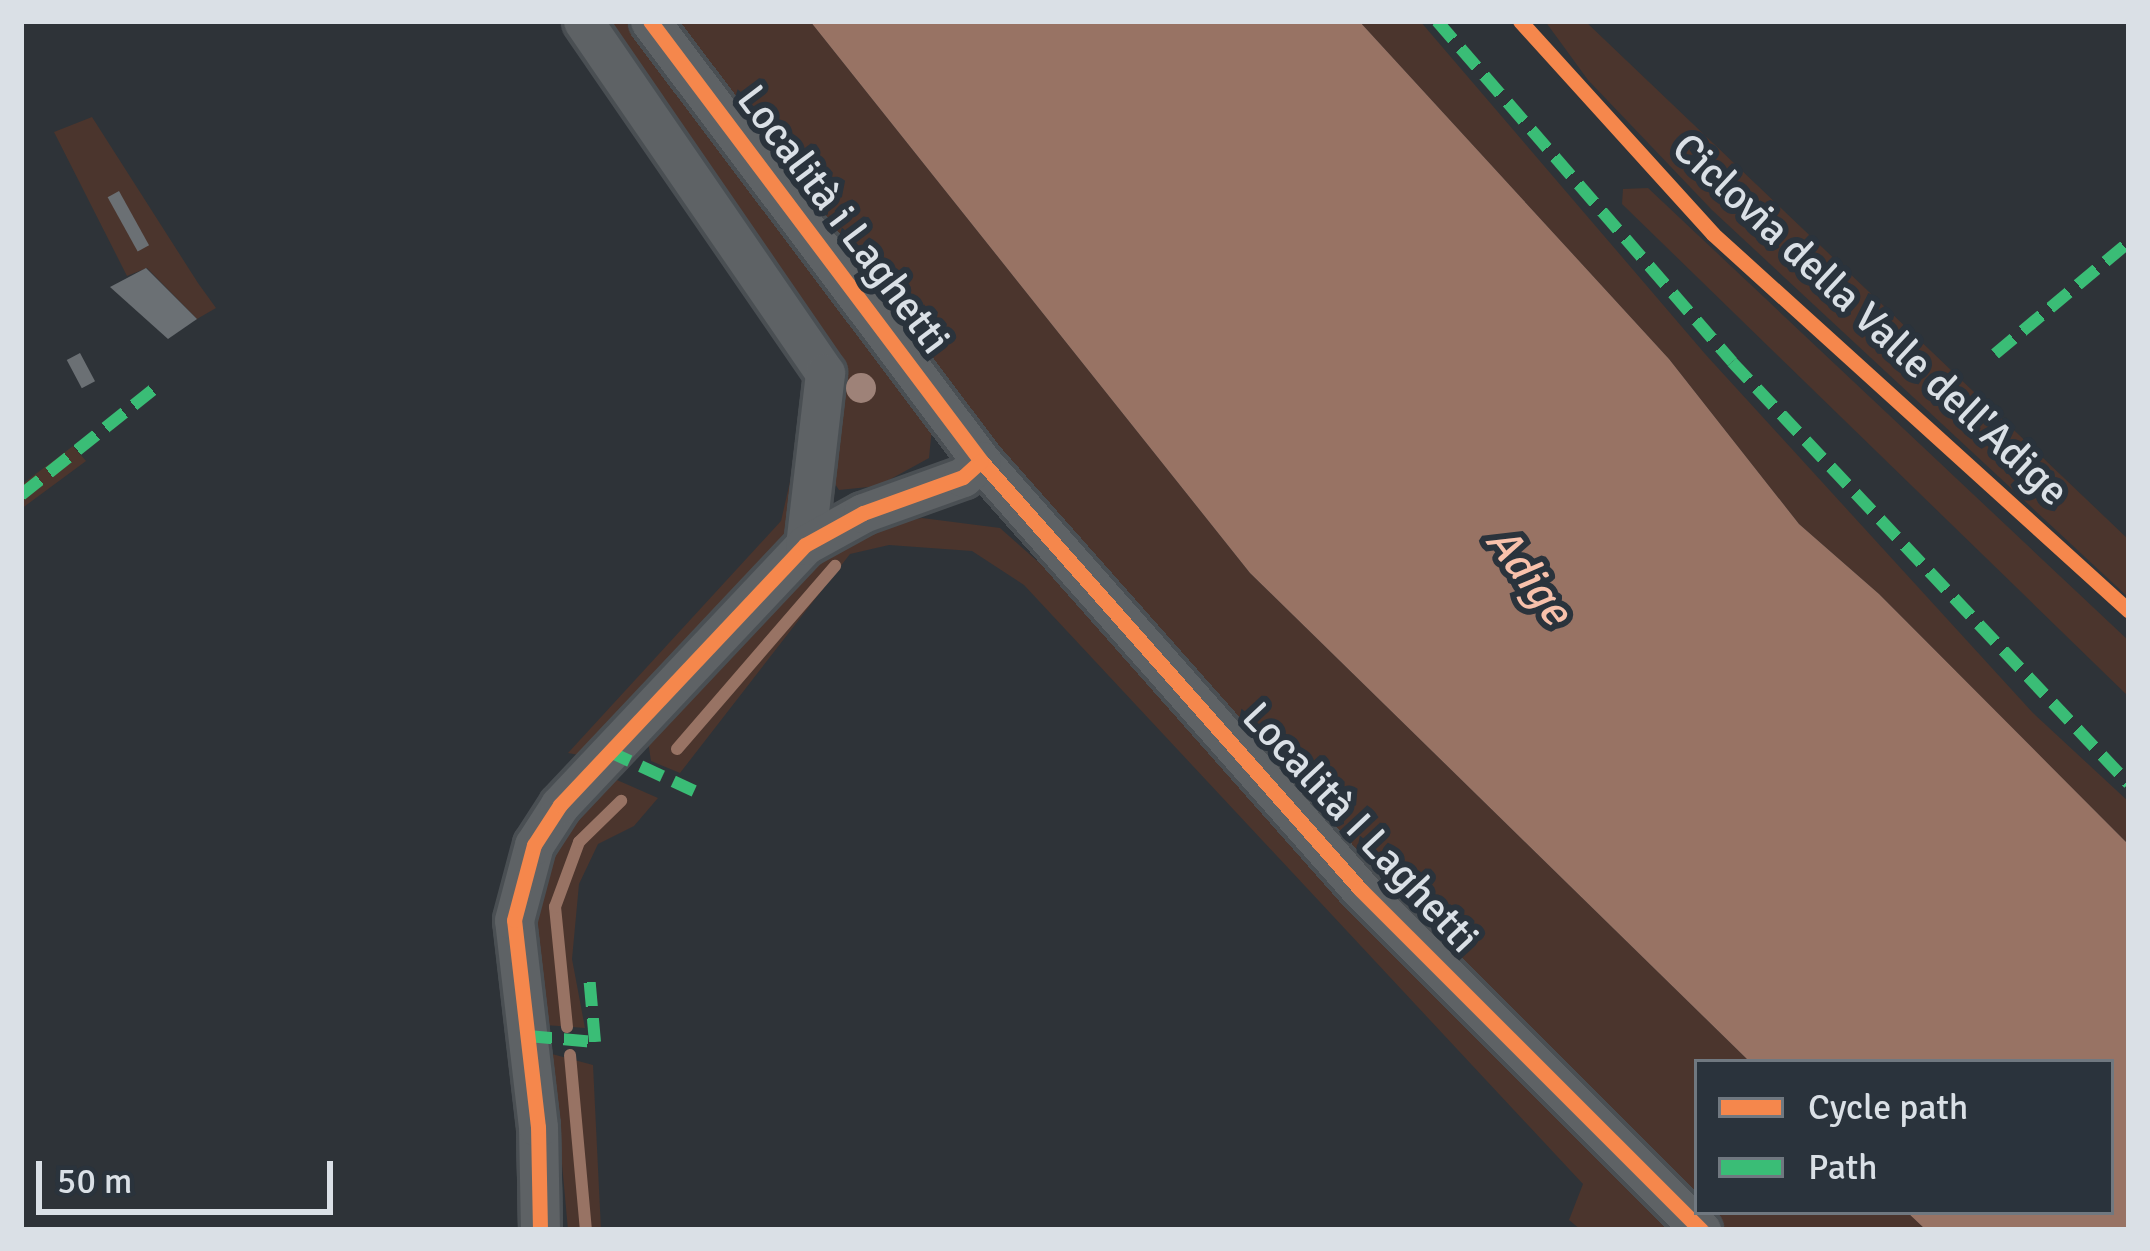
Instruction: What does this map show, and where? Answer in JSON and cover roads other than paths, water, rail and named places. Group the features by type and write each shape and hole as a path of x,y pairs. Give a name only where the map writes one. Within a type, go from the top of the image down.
{"street":[{"path":"583,21 826,373 806,545"},
{"name":"Località i Laghetti","path":"650,21 981,461"},
{"path":"540,1230 538,1127 514,920 519,883 560,805 806,545 863,513 964,477 981,461"},
{"name":"Località I Laghetti","path":"981,461 1361,890 1701,1230"}],"water":[{"name":"Adige","path":"810,21 1359,21 1669,359 1799,524 1879,594 2129,845 2129,1230 1926,1230 1910,1215 2114,1215 2114,1059 1747,1059 1250,573"}],"waterway":[{"path":"677,749 835,566"},
{"path":"567,1027 555,907 579,842 621,801"},
{"path":"570,1055 586,1230"}]}
